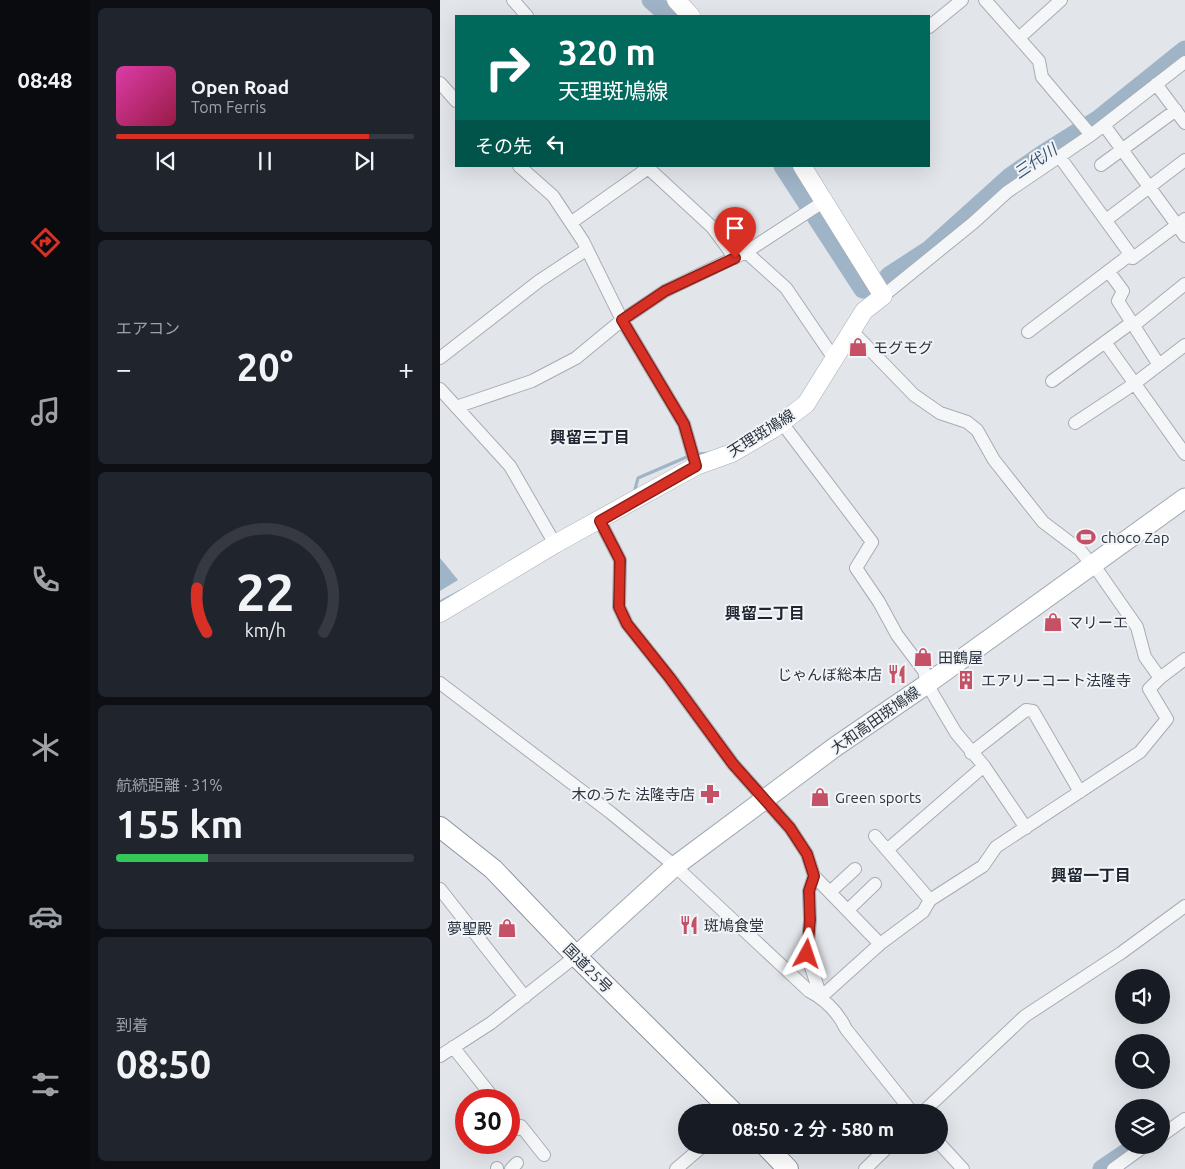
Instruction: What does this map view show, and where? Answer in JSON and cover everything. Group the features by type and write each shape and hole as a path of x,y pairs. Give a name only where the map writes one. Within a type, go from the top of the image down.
{"highway":[{"name":"国道25号","path":"440,827 493,869 576,956 725,1104"},
{"path":"774,1154 788,1169"}],"main road":[{"path":"676,0 690,15"},
{"path":"802,167 815,207 883,296"},
{"name":"天理斑鳩線","path":"440,613 553,541 600,521 696,461 732,453 782,423 806,404 853,332 864,311 883,296"},
{"name":"大和高田斑鳩線","path":"576,956 676,866 764,799 835,746 927,684 1185,498"}],"street":[{"path":"513,0 526,15"},
{"path":"930,26 962,0"},
{"path":"985,0 1039,61 1042,77 1086,129"},
{"path":"1019,38 1060,0"},
{"path":"883,296 966,229 1007,192 1060,156 1086,129 1104,125 1185,62"},
{"path":"440,83 455,99"},
{"path":"1156,84 1185,123"},
{"path":"1101,165 1176,110"},
{"path":"1104,125 1150,187 1181,222 1185,236"},
{"path":"1060,156 1133,258"},
{"path":"1106,220 1185,160"},
{"path":"520,167 553,196 572,222 622,320 684,424 696,461"},
{"path":"572,222 648,167 741,255 786,288 835,360"},
{"path":"456,407 532,381 576,358 622,320 665,291 741,255 815,207"},
{"path":"1028,332 1127,257 1133,258 1181,222"},
{"path":"440,358 539,282 586,250"},
{"path":"1109,272 1122,291 1118,301 1159,365"},
{"path":"1052,381 1185,284"},
{"path":"853,332 914,395 940,413 968,422 977,430 994,460 1042,522 1080,550 1092,564 1137,627 1145,657 1160,678"},
{"path":"1106,342 1185,454"},
{"path":"1075,423 1134,384 1185,345"},
{"path":"440,389 510,466 553,541"},
{"path":"782,423 872,542 856,568 879,602 897,635 924,671 927,684 956,733 971,753 984,766 1026,828"},
{"path":"600,521 620,560 619,607 627,624 670,678 733,764 790,828 807,854 814,876 880,944"},
{"path":"821,997 880,944 923,912 930,900 983,866 996,848 1140,752 1167,719 1149,689 1185,659"},
{"path":"440,683 611,813 676,866 809,990 821,997 841,1017 846,1029 906,1104"},
{"path":"971,753 1026,710 1033,711 1080,792"},
{"path":"887,850 984,766"},
{"path":"875,836 930,900"},
{"path":"830,892 854,869"},
{"path":"814,876 809,891 810,920 807,954 821,997"},
{"path":"848,910 875,884"},
{"path":"440,888 525,997"},
{"path":"932,1104 1025,1016 1150,933 1185,906"},
{"path":"440,1056 525,997 576,956"},
{"path":"453,1047 486,1089"},
{"path":"1170,1130 1185,1119"},
{"path":"520,1127 544,1155"},
{"path":"948,1152 963,1169"},
{"path":"676,1169 694,1154"},
{"path":"865,1169 881,1154"},
{"path":"1113,1169 1134,1154"}],"water":[{"path":"440,558 458,580 440,591"}],"waterway":[{"name":"三代川","path":"651,0 668,15"},
{"name":"三代川","path":"889,276 929,250 1010,177 1099,119 1185,50"},
{"name":"三代川","path":"784,167 863,289"},
{"path":"863,289 868,298 867,301"},
{"path":"695,454 711,453"},
{"path":"634,493 638,478 689,456"},
{"path":"440,602 468,587"},
{"path":"1102,1169 1124,1154"}],"place":[{"name":"モグモグ","path":"858,347"},
{"name":"choco Zap","path":"1086,537"},
{"name":"マリーエ","path":"1053,622"},
{"name":"田鶴屋","path":"923,657"},
{"name":"じゃんぼ総本店","path":"897,674"},
{"name":"エアリーコート法隆寺","path":"966,680"},
{"name":"木のうた 法隆寺店","path":"710,794"},
{"name":"Green sports","path":"820,797"},
{"name":"斑鳩食堂","path":"689,925"},
{"name":"夢聖殿","path":"507,928"}],"district":[{"name":"興留三丁目","path":"590,437"},
{"name":"興留二丁目","path":"765,613"},
{"name":"興留一丁目","path":"1091,875"}],"route":[{"path":"735,258 665,291 622,320 684,424 695,457 696,466 600,521 620,560 619,607 627,624 670,678 733,764 790,828 807,854 814,876 809,891 810,920 807,954"}]}
